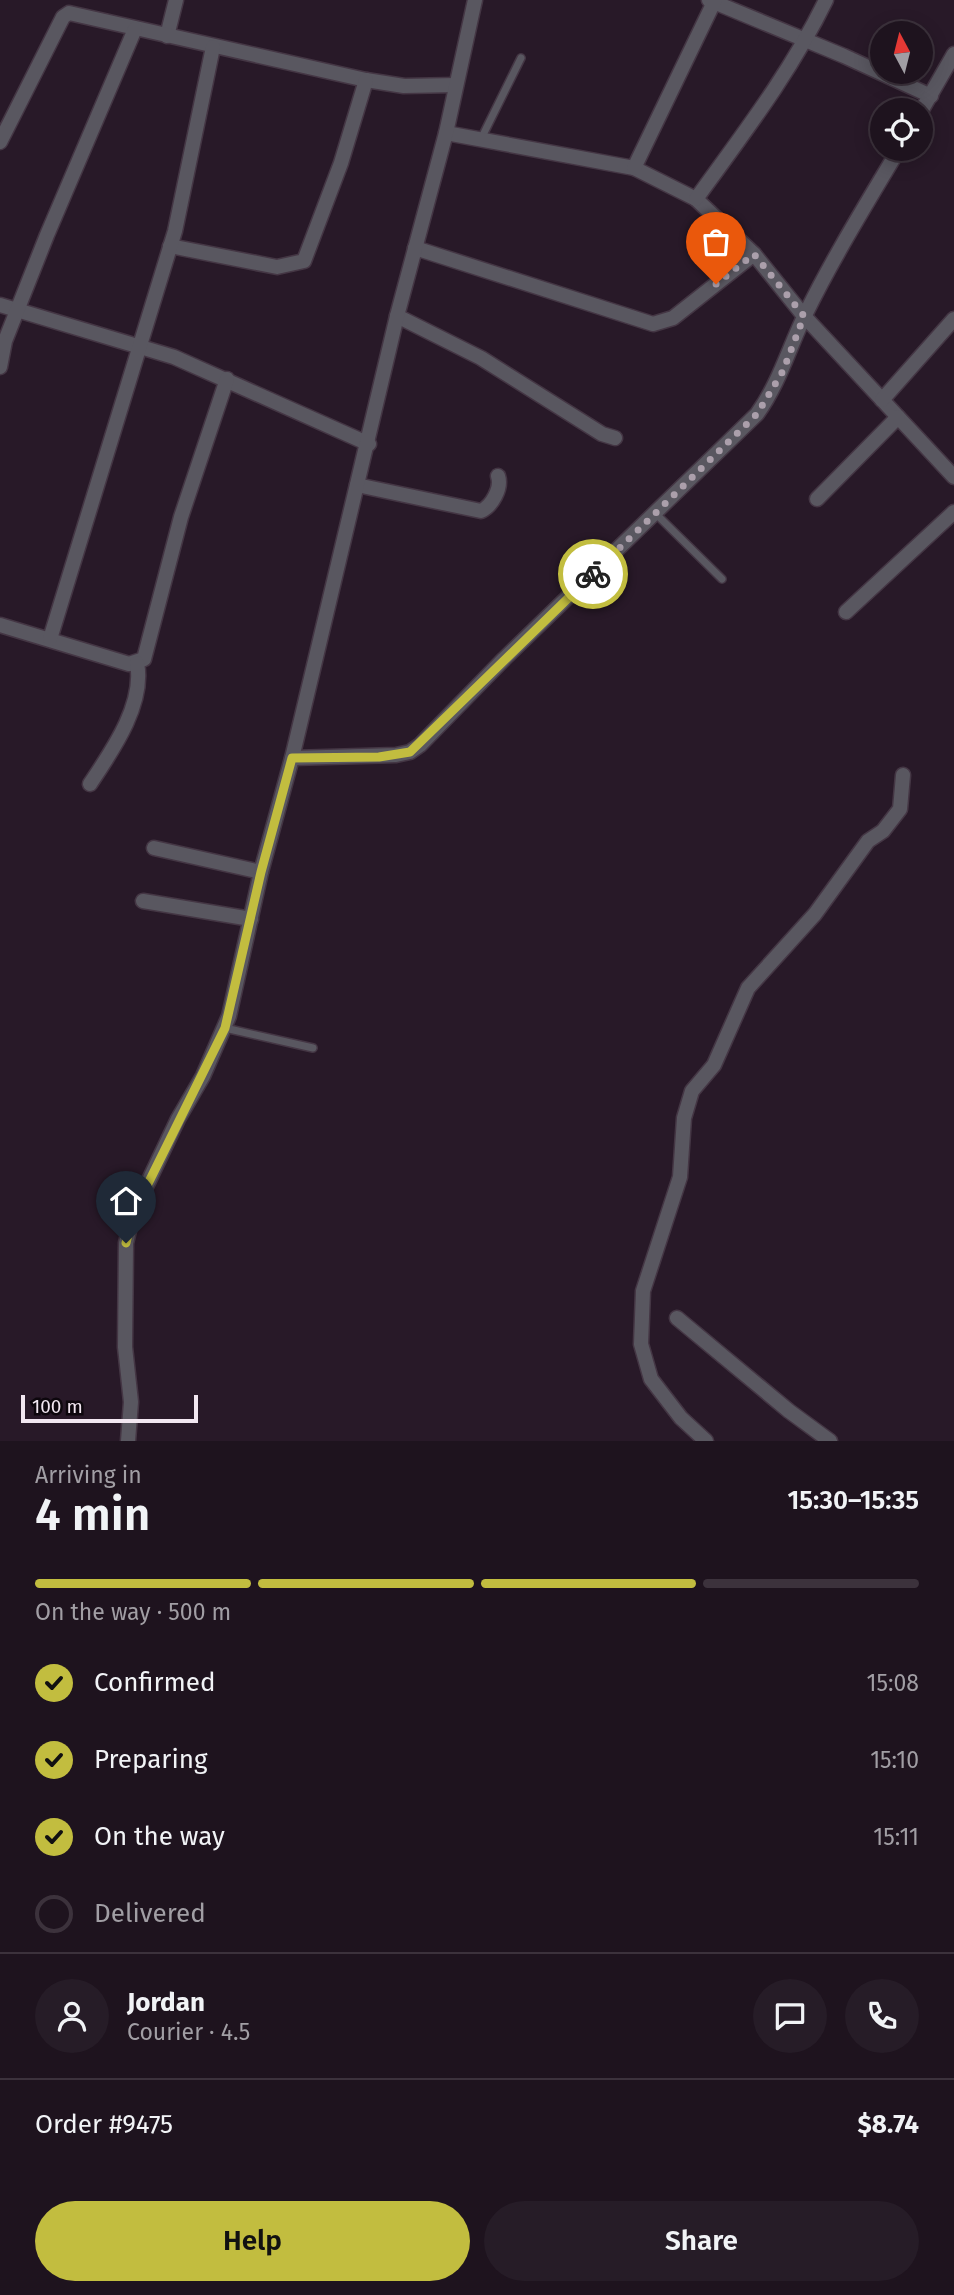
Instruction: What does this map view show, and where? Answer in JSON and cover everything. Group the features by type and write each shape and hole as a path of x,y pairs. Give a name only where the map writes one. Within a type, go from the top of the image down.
{"street":[{"path":"167,36 176,0"},
{"path":"128,1441 131,1402 125,1347 126,1243 133,1214 225,1028 261,872 292,758 369,444 397,316 446,133 475,0"},
{"path":"696,199 778,86 806,41 826,0"},
{"path":"634,168 712,1 931,96 954,54"},
{"path":"0,142 63,17 74,13 366,80 404,86 456,85"},
{"path":"0,367 17,309 135,29"},
{"path":"50,639 170,247 183,199 214,47"},
{"path":"170,247 277,267 304,261 341,163 366,80"},
{"path":"446,133 634,168 696,199 754,254 804,316 954,477"},
{"path":"292,758 379,757 410,752 757,414 783,371 804,316 838,251 893,161"},
{"path":"415,248 653,324 673,318 754,254"},
{"path":"0,305 139,346 227,379 369,444"},
{"path":"397,316 481,358 602,434 615,438"},
{"path":"882,400 954,319"},
{"path":"0,625 129,664 137,663 147,654 181,517 227,379"},
{"path":"817,499 898,417"},
{"path":"357,485 481,511 488,506 499,487 498,476"},
{"path":"846,612 954,512"},
{"path":"90,784 113,750 125,723 139,683 137,663"},
{"path":"706,1441 681,1418 651,1379 641,1345 643,1291 680,1177 688,1104 692,1091 714,1065 748,988 815,914 869,841 883,831 900,809 903,775"},
{"path":"154,848 261,872"},
{"path":"143,901 251,919"},
{"path":"677,1318 789,1411 830,1441"}],"lane":[{"path":"481,140 521,58"},
{"path":"656,513 722,579"},
{"path":"225,1028 313,1048"}],"way so far":[{"path":"593,574 757,414 783,371 804,316 754,254 716,284"}],"route":[{"path":"126,1243 133,1214 178,1119 204,1076 225,1028 261,872 292,758 379,757 410,752 432,734 504,659 593,574"}]}
